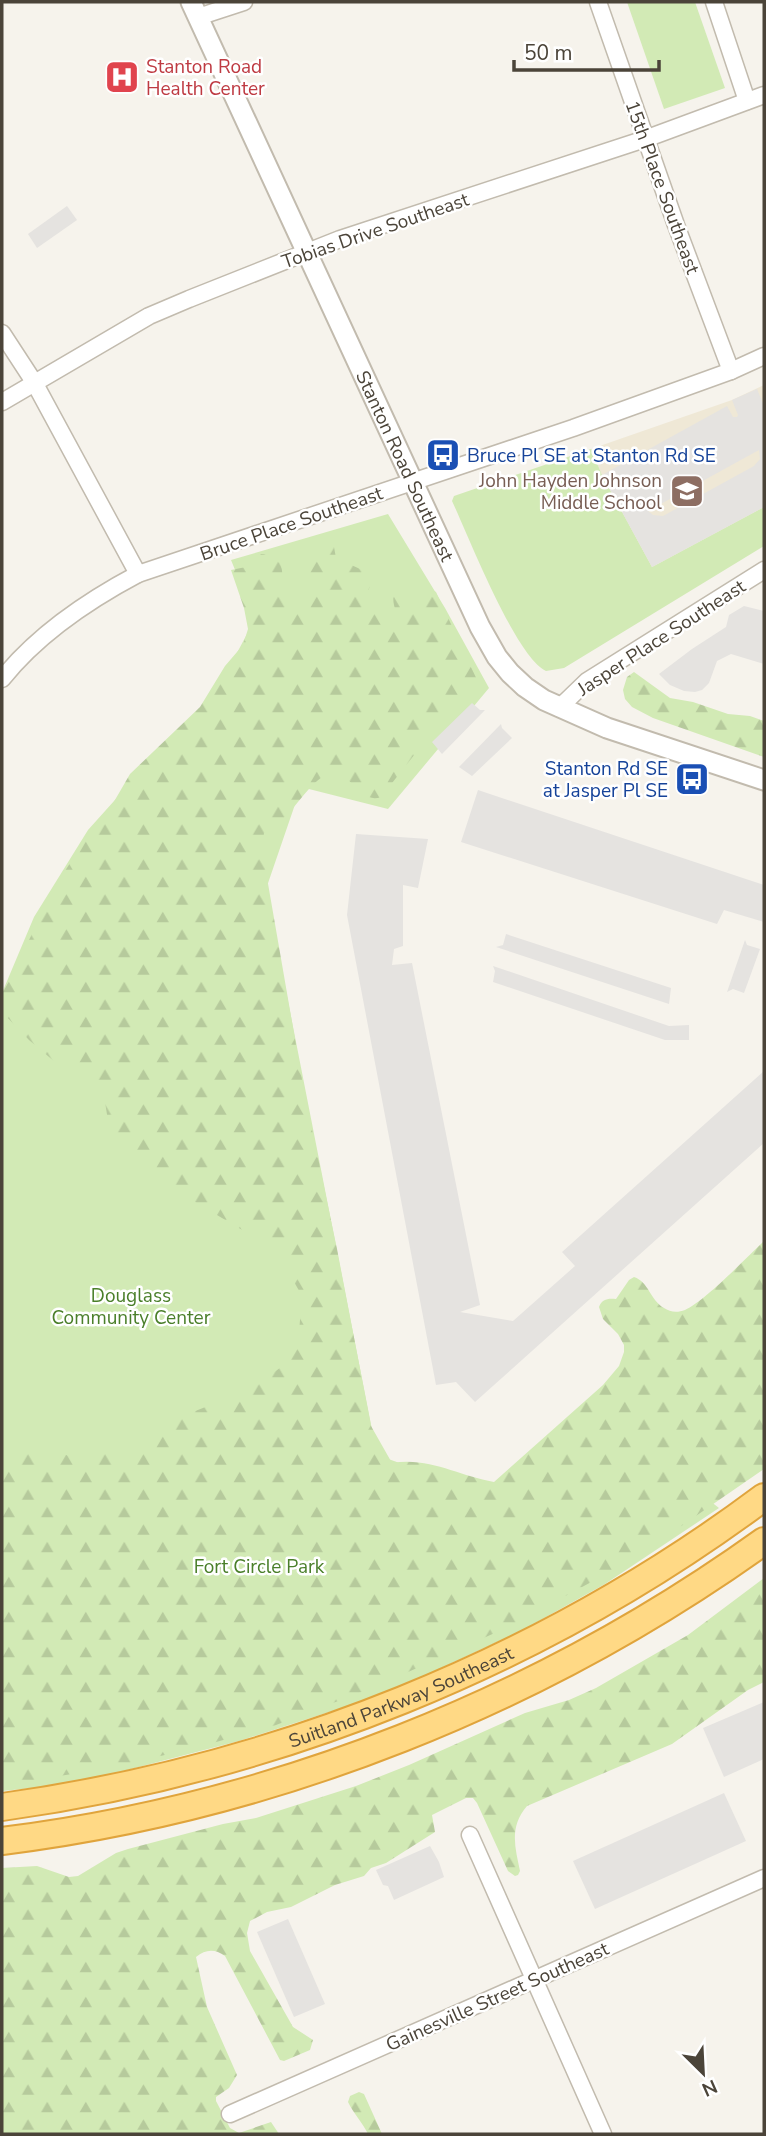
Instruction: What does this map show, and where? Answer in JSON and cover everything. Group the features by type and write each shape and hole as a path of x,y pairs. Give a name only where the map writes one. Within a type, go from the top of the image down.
{"highway":[{"name":"Suitland Parkway Southeast","path":"2,1807 163,1778 285,1744 372,1713 456,1677 570,1620 656,1570 764,1497"},
{"name":"Suitland Parkway Southeast","path":"2,1841 93,1826 227,1796 308,1772 390,1742 469,1710 559,1667 662,1608 764,1541"}],"street":[{"path":"195,9 244,2"},
{"name":"15th Place Southeast","path":"598,2 645,139 731,371"},
{"path":"713,2 747,101"},
{"name":"Stanton Road Southeast","path":"195,9 480,626 497,657 524,687 559,708 607,728 764,780"},
{"name":"Tobias Drive Southeast","path":"2,402 149,316 307,252 645,139 764,95"},
{"path":"2,333 34,382 138,574"},
{"name":"Bruce Place Southeast","path":"2,679 15,662 68,618 93,599 138,574 573,428 731,371 764,356"},
{"name":"Jasper Place Southeast","path":"559,708 587,681 764,570"},
{"path":"470,1835 603,2134"},
{"name":"Gainesville Street Southeast","path":"230,2114 764,1878"}],"shaded area":[{"path":"67,206 77,220 37,248 28,234"},
{"name":"John Hayden Johnson Middle School","path":"764,385 764,507 652,567 602,475 591,449 732,400"},
{"name":"John Hayden Johnson Middle School","path":"757,389 764,406 764,507 652,567 602,475 727,406 733,417 737,417 732,400","holes":["759,450 760,459 754,466 663,516 653,515 648,511"]},
{"path":"744,606 764,611 764,664 731,654 717,661 709,683 702,690 695,692 670,685 659,674 726,627 729,615"},
{"path":"472,703 480,710 485,710 442,754 432,742"},
{"path":"501,724 512,738 472,776 459,767"},
{"path":"478,790 764,885 764,922 724,910 717,924 461,842"},
{"path":"356,834 428,839 418,888 403,885 403,946 394,949 392,965 412,963 480,1305 460,1312 513,1321 575,1266 562,1252 764,1071 764,1143 475,1402 456,1382 436,1385 347,915"},
{"path":"506,934 671,988 669,1004 496,947 503,945"},
{"path":"745,940 747,945 760,949 744,993 733,989 727,992"},
{"path":"493,966 669,1026 689,1025 689,1040 665,1040 493,982"},
{"path":"764,1702 764,1759 724,1777 703,1728"},
{"path":"724,1793 746,1841 595,1909 573,1861"},
{"path":"430,1846 444,1877 394,1900 376,1870"},
{"path":"288,1919 325,2004 294,2017 257,1932"}],"green space":[{"path":"627,2 695,2 725,88 664,109"},
{"path":"591,449 602,475 652,567 764,507 764,546 564,668 546,671 534,661 507,620 452,501 454,496"},
{"name":"Fort Circle Park","path":"388,514 445,608 489,688 388,809 301,787 266,889 377,1455 493,1496 589,1406 719,1508 605,1584 521,1631 385,1694 239,1741 73,1784 2,1791 2,993 34,917 88,830 158,752 214,696 255,619 231,560"},
{"name":"Fort Circle Park","path":"326,539 334,547 336,558 367,574 370,586 364,600 379,611 390,625 397,625 394,594 400,593 406,597 421,616 425,614 425,588 436,592 479,684 426,740 381,797 367,796 343,777 329,774 318,780 284,818 264,833 262,849 304,1091 371,1426 392,1463 432,1465 494,1482 603,1385 619,1366 624,1345 618,1334 603,1319 599,1307 602,1302 616,1299 634,1277 643,1283 659,1305 674,1312 685,1310 714,1289 764,1241 764,1469 632,1560 508,1627 377,1686 276,1725 195,1748 104,1769 2,1785 2,1460 38,1451 57,1452 74,1459 82,1451 134,1450 170,1421 251,1389 284,1365 299,1332 302,1296 284,1264 244,1231 156,1179 118,1146 110,1133 105,1102 93,1081 81,1070 55,1062 29,1040 2,1012 2,994 59,880 108,812 130,774 200,707 225,666 243,645 248,629 231,570 251,566 261,554 272,556 281,566 286,594 298,601 305,593 310,557 320,556 322,540"},
{"path":"634,672 670,698 764,721 764,757 653,718 632,707 625,699 623,690 627,677"},
{"path":"764,1578 764,1682 748,1690 672,1744 527,1806 516,1829 515,1845 520,1871 518,1875 508,1871 477,1803 473,1798 466,1798 432,1815 435,1832 386,1863 371,1868 364,1876 335,1885 291,1907 267,1912 250,1921 247,1933 250,1951 293,2027 313,2040 310,2050 284,2061 280,2060 225,1956 210,1951 196,1957 207,2007 237,2075 229,2088 216,2097 216,2101 230,2128 239,2133 271,2122 279,2134 2,2134 2,1868 37,1866 69,1877 78,1876 116,1853 128,1849 256,1818 356,1786 525,1713 569,1700 596,1688 688,1635"},
{"path":"359,2092 364,2094 382,2134 368,2134 350,2106 350,2096"}],"place":[{"name":"Stanton Road Health Center","path":"122,77"},
{"name":"Bruce Pl SE at Stanton Rd SE","path":"443,455"},
{"name":"John Hayden Johnson Middle School","path":"687,491"},
{"name":"Stanton Rd SE at Jasper Pl SE","path":"692,779"}],"park label":[{"name":"Douglass Community Center","path":"131,1306"}]}
